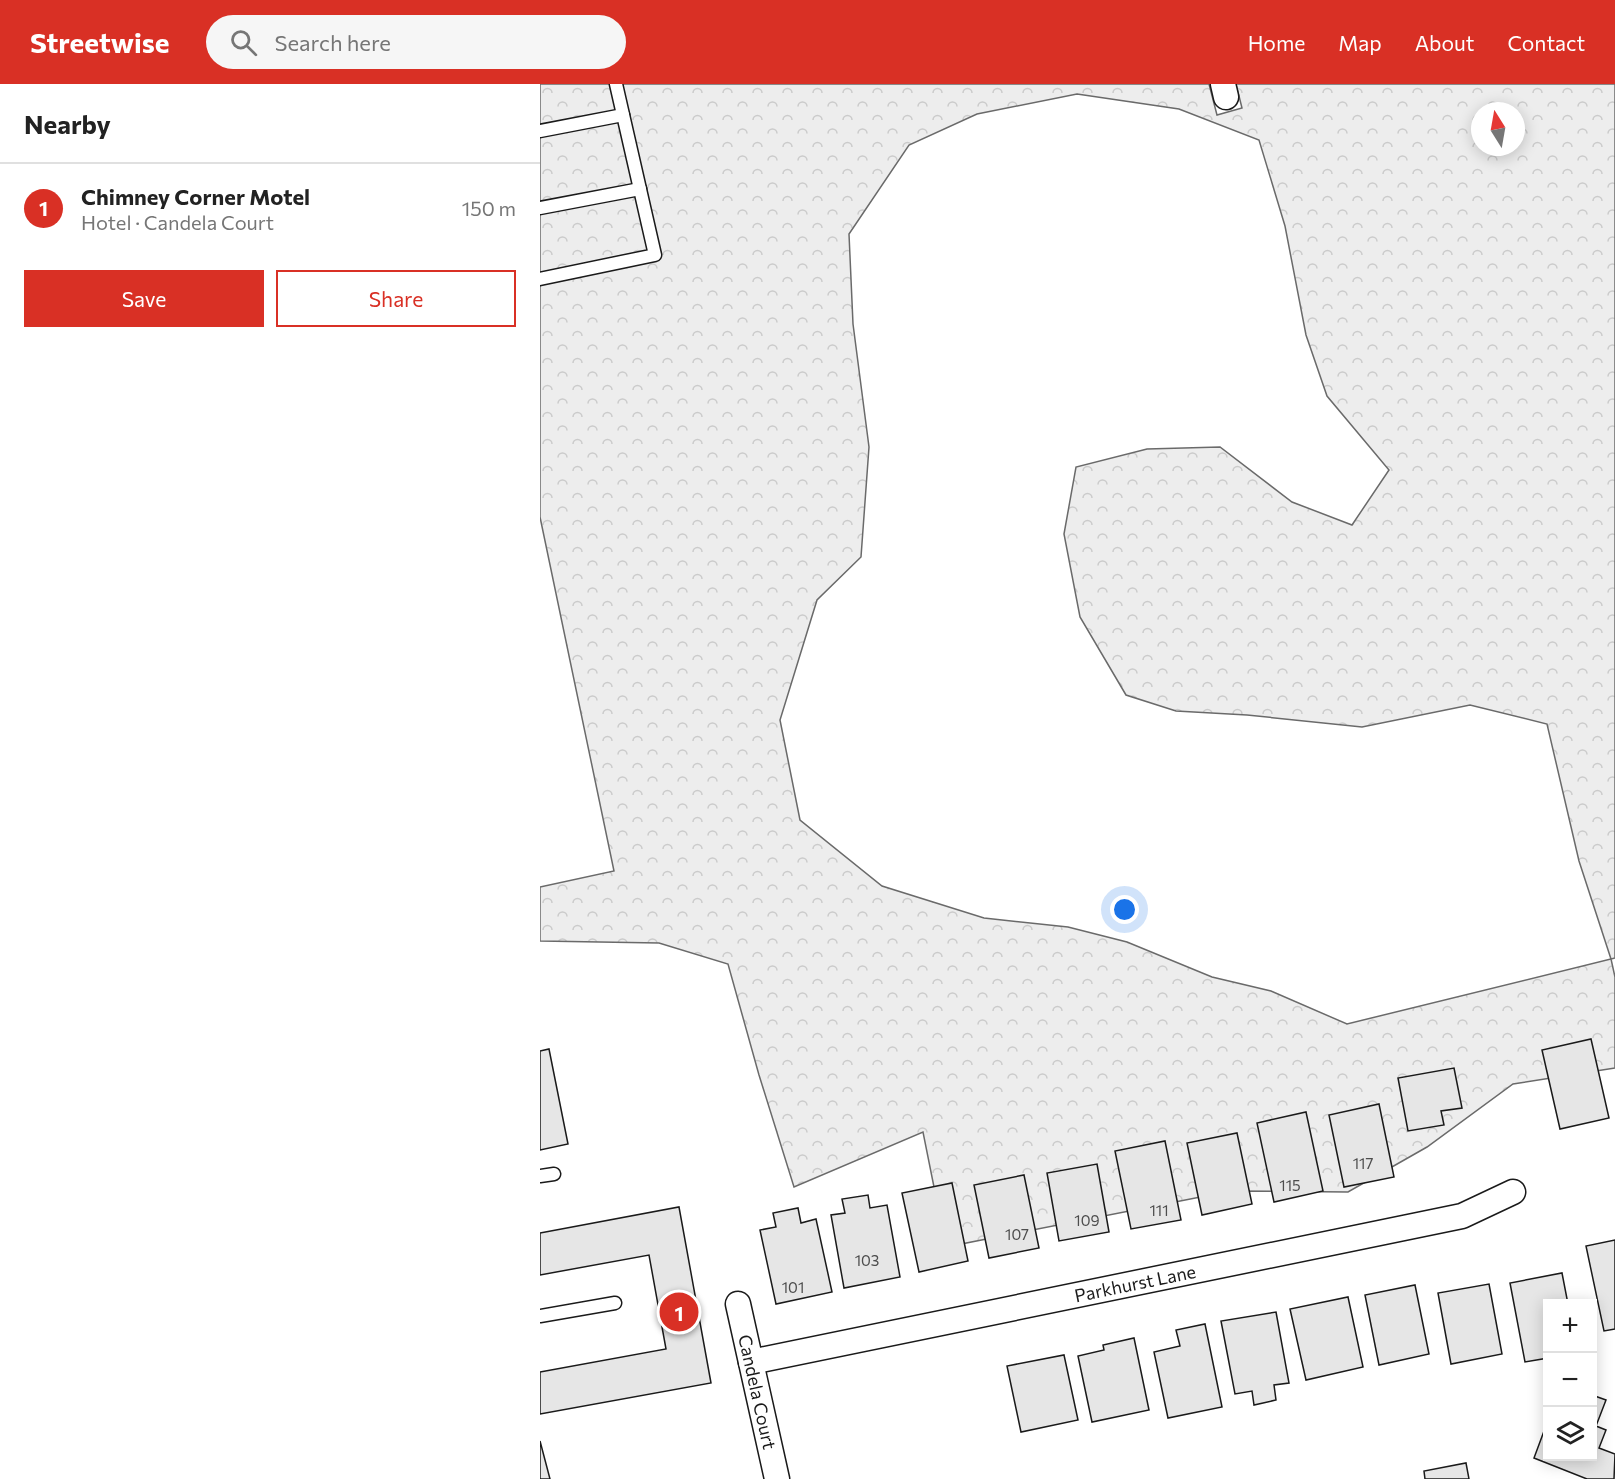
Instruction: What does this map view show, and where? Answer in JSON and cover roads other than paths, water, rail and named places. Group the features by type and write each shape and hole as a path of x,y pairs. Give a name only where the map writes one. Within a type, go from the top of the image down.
{"street":[{"name":"Parkhurst Lane","path":"751,1362 1462,1216 1513,1192"},
{"name":"Candela Court","path":"738,1304 777,1479"}],"lane":[{"path":"540,279 655,255 616,84"},
{"path":"540,131 623,115"},
{"path":"540,208 640,189"},
{"path":"540,1176 554,1174"},
{"path":"540,1316 615,1303"}],"place":[{"name":"Chimney Corner Motel","path":"679,1312"}]}
